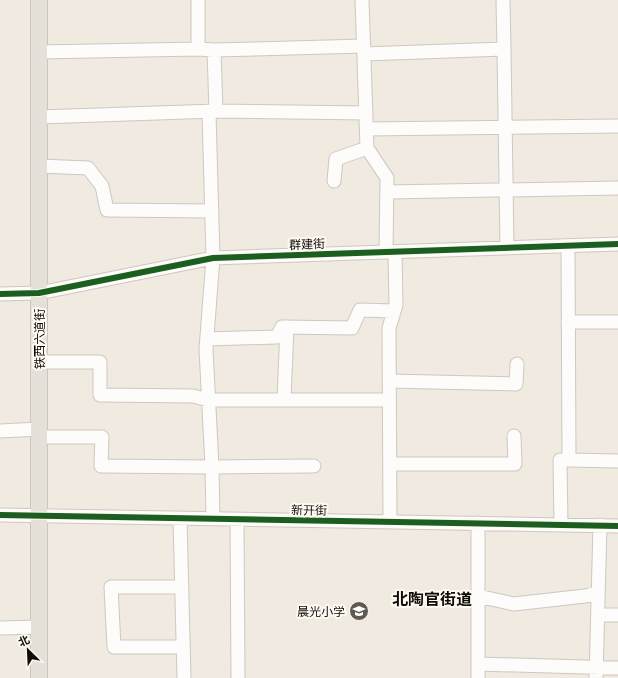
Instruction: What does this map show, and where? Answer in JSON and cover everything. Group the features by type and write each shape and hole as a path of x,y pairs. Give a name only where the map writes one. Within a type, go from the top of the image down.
{"main road":[{"name":"铁西六道街","path":"39,0 39,678"}],"street":[{"path":"198,0 198,49"},
{"path":"362,0 367,148 387,178 391,252 396,305 389,328 390,522"},
{"path":"503,0 507,248"},
{"path":"39,52 198,49 504,49"},
{"path":"212,519 212,467 206,349 213,258 212,210 214,50"},
{"path":"39,117 213,112 366,112"},
{"path":"367,128 618,126"},
{"path":"334,181 336,159 367,148"},
{"path":"39,166 88,168 102,186 108,210 212,210"},
{"path":"387,192 618,188"},
{"name":"群建街","path":"0,294 39,293 213,258 618,244"},
{"path":"568,246 569,460"},
{"path":"207,339 277,337 282,327 352,328 360,310 394,311"},
{"path":"568,322 618,322"},
{"path":"284,400 287,327"},
{"path":"39,362 100,362 100,395 193,396 208,400 390,400"},
{"path":"389,381 516,384 516,364"},
{"path":"0,431 102,437 102,466 314,466"},
{"path":"390,464 515,464 514,436"},
{"path":"561,525 560,460 618,460"},
{"name":"新开街","path":"0,515 618,526"},
{"path":"180,518 184,678"},
{"path":"237,519 238,678"},
{"path":"478,523 478,678"},
{"path":"596,673 600,526"},
{"path":"182,588 111,587 114,647 183,647"},
{"path":"478,596 514,604 598,594"},
{"path":"598,615 618,615"},
{"path":"0,628 39,627"},
{"path":"478,664 596,673 618,668"}],"cycle path":[{"path":"0,294 39,293 213,258 618,244"},
{"path":"0,515 618,526"}],"place":[{"name":"晨光小学","path":"359,611"}],"district":[{"name":"北陶官街道","path":"432,599"}]}
